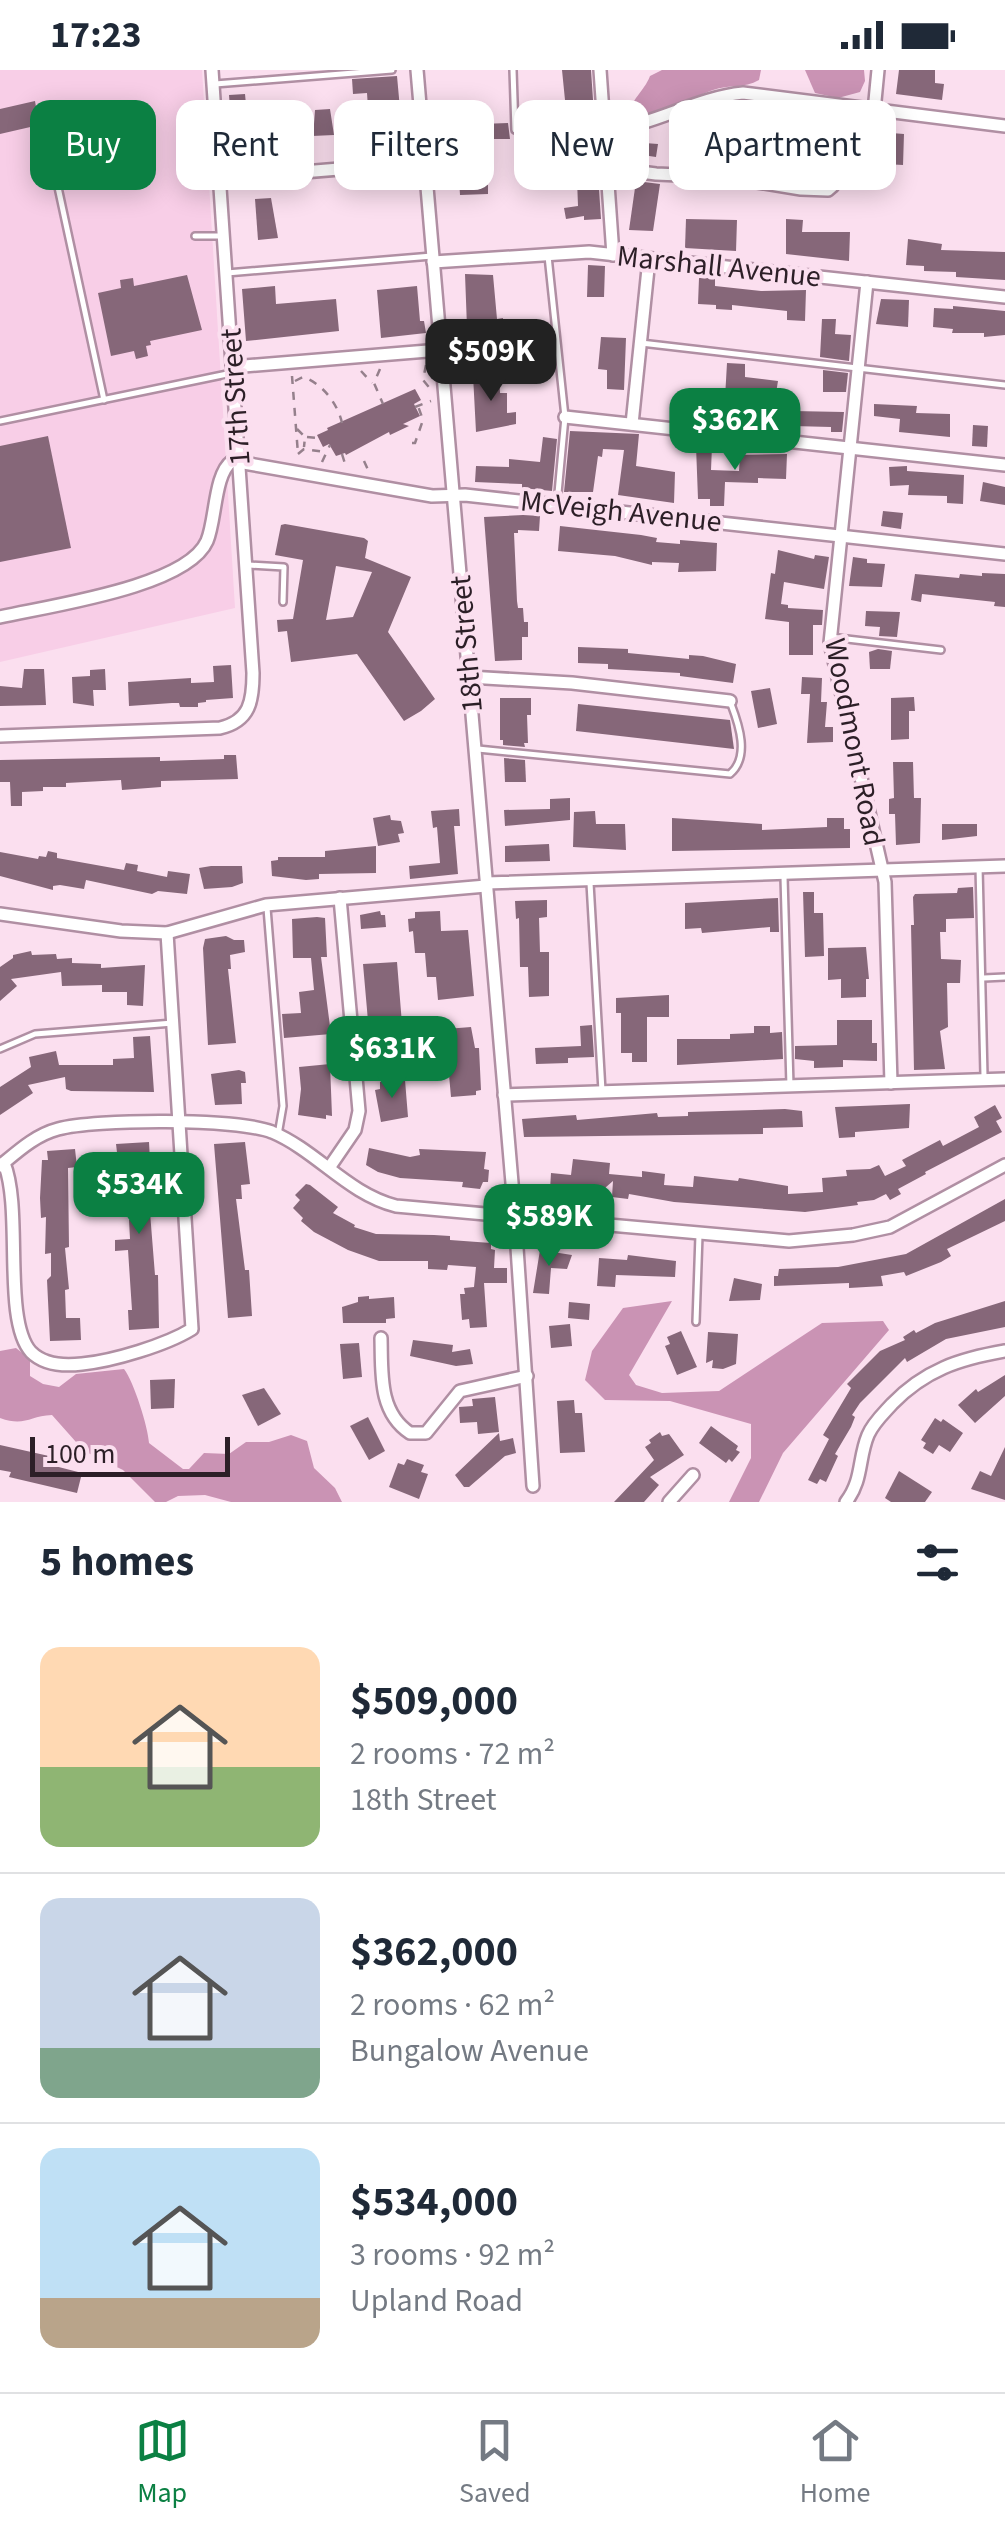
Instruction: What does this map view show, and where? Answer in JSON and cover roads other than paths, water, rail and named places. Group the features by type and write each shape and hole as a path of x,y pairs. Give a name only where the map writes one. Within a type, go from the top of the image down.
{"street":[{"name":"18th Street","path":"416,70 419,100"},
{"path":"600,70 603,100"},
{"path":"875,100 878,70"},
{"path":"704,100 743,92 797,100"},
{"path":"896,114 1005,126"},
{"name":"17th Street","path":"0,736 210,729 242,722 248,713 253,688 221,190"},
{"name":"18th Street","path":"426,190 504,1095 533,1486"},
{"path":"609,190 613,255"},
{"name":"Marshall Avenue","path":"432,259 576,252 1005,297"},
{"path":"632,424 650,259"},
{"name":"Woodmont Road","path":"867,282 830,636 882,871 891,1082"},
{"path":"232,370 440,350"},
{"path":"565,417 1005,464"},
{"path":"0,616 140,585 186,564 201,551 208,537 225,467 240,461"},
{"name":"McVeigh Avenue","path":"240,461 432,496 557,504 1005,554"},
{"path":"469,677 730,701"},
{"path":"2,919 167,932 266,905 486,885 1005,866"},
{"path":"329,1168 355,1130 359,1111 340,898"},
{"path":"167,932 174,1022 180,1123 194,1324 186,1332 91,1363 60,1364 36,1356 24,1341 19,1319 10,1185 2,1165 32,1141 56,1129 100,1124 180,1123 244,1126 278,1135 379,1202 514,1218 789,1241 875,1232 910,1218 1005,1165"},
{"path":"504,1095 1005,1079"},
{"path":"381,1338 386,1402 397,1422 410,1433 426,1433 460,1391 527,1376"},
{"path":"846,1502 858,1484 870,1429 904,1392 946,1365 1005,1351"},
{"path":"669,1502 693,1475"}],"lane":[{"path":"212,77 392,70"},
{"path":"513,70 514,100"},
{"path":"59,190 104,400"},
{"path":"194,236 224,236"},
{"path":"548,253 565,417 557,504"},
{"path":"227,272 432,259"},
{"path":"641,343 1005,385"},
{"path":"0,420 232,370"},
{"path":"246,565 284,568 284,602"},
{"path":"830,636 941,650"},
{"path":"475,748 730,774 738,765 742,741 730,701"},
{"path":"979,868 984,1079"},
{"path":"784,874 790,1086"},
{"path":"590,880 602,1092"},
{"path":"266,905 282,1106 278,1135"},
{"path":"984,978 1005,978"},
{"path":"0,1049 35,1034 174,1022"},
{"path":"696,1322 699,1234"}]}
